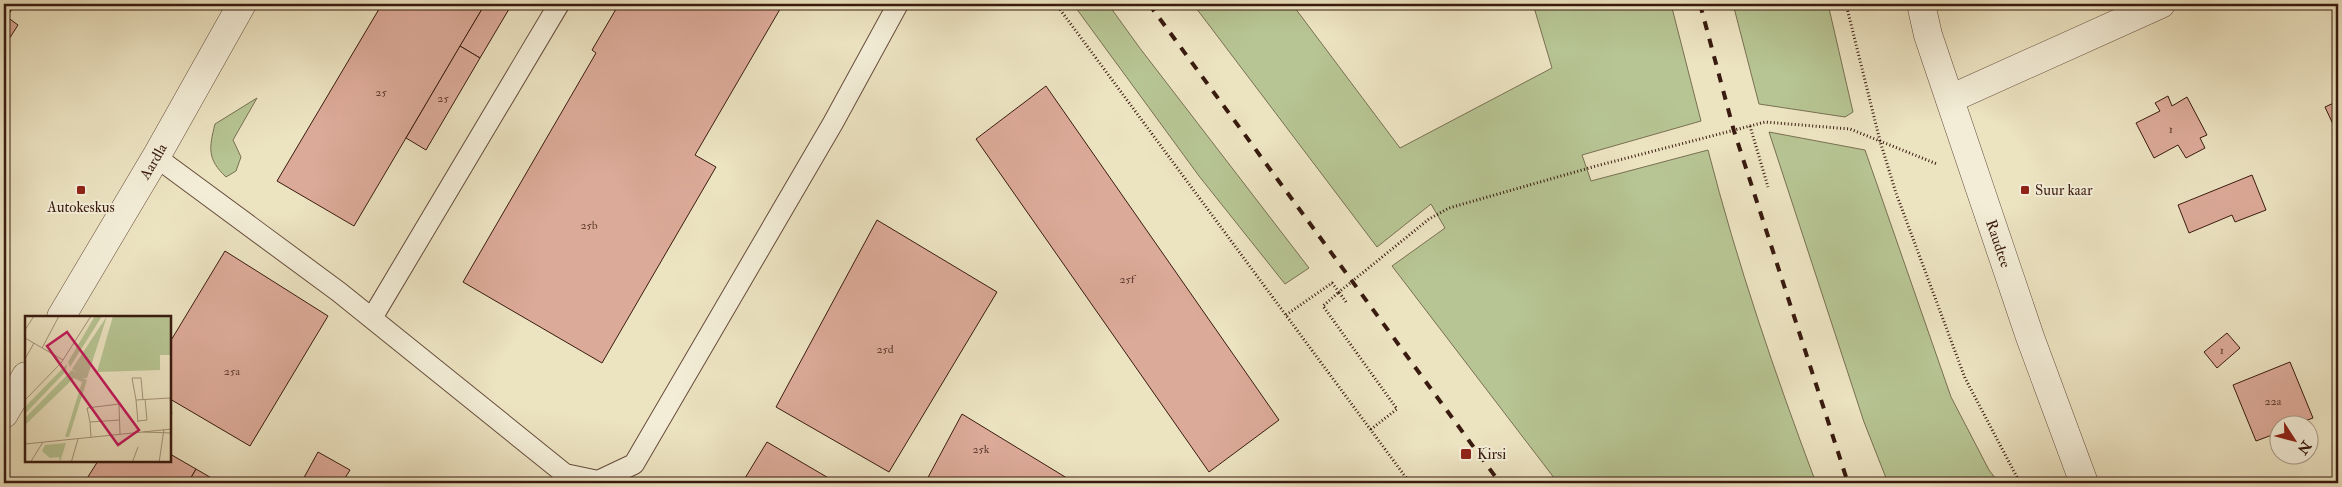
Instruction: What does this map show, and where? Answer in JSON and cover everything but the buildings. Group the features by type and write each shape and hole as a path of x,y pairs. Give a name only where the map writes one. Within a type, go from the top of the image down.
{"street":[{"name":"Aardla","path":"62,316 156,157 242,4"},
{"name":"Raudtee","path":"1920,4 1928,35 2030,337 2084,483"},
{"path":"1950,99 2161,4"},
{"path":"4,414 25,378"}],"lane":[{"path":"372,318 559,4"},
{"path":"156,157 372,318 565,474 598,481 634,464 834,123 898,4"}],"path":[{"path":"1056,4 1410,483"},
{"path":"1846,4 1880,141 1896,193 1965,378 2020,483"},
{"path":"1370,430 1397,409 1323,306 1429,220 1449,208 1765,122 1850,130 1937,164 1968,152"},
{"path":"1750,126 1768,187"},
{"path":"1286,315 1332,283 1346,302"}],"green space":[{"path":"1073,4 1108,4 1309,268 1285,284 1199,176"},
{"path":"1193,4 1292,4 1400,148 1552,68 1533,4 1671,4 1701,121 1582,155 1591,181 1708,150 1757,318 1816,483 1558,483 1392,266 1445,228 1431,204 1377,247"},
{"path":"1733,4 1828,4 1853,112 1845,117 1759,104"},
{"path":"257,98 233,140 241,157 236,171 226,177 215,165 211,153 215,124"},
{"path":"1769,132 1865,150 1951,397 1989,470 1999,483 1888,483 1864,422"}],"railway":[{"path":"1149,4 1500,483"},
{"path":"1700,4 1734,131 1848,483"}],"place":[{"name":"Autokeskus","path":"81,190"},
{"name":"Suur kaar","path":"2025,190"},
{"name":"Kirsi","path":"1466,454"}]}
